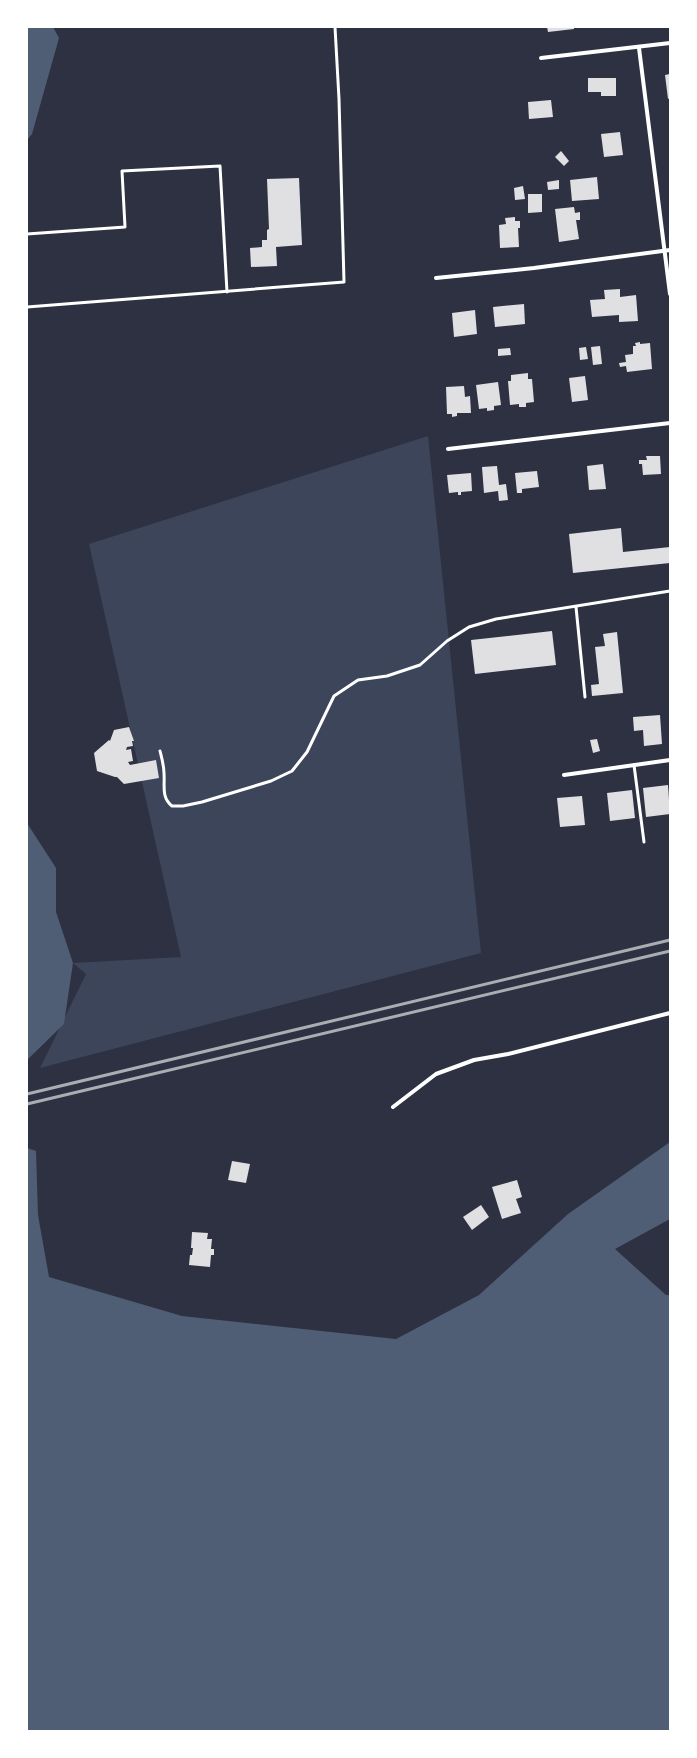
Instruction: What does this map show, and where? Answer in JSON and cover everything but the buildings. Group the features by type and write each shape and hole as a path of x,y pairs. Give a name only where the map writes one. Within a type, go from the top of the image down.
{"street":[{"path":"541,58 639,48 670,43"},
{"path":"639,48 670,294"},
{"path":"436,278 534,268 670,250"},
{"path":"448,449 670,423"},
{"path":"564,775 670,760"},
{"path":"393,1107 436,1074 474,1060 508,1054 670,1013"}],"lane":[{"path":"27,307 344,282 339,99 335,27"},
{"path":"27,234 125,227 122,171 220,166 227,292"},
{"path":"160,751 164,772 164,790 166,801 172,806 183,806 202,802 265,783 292,771 307,752 334,696 358,680 387,676 420,665 447,641 470,627 496,619 670,591"},
{"path":"576,607 585,697"},
{"path":"634,765 644,842"}],"shaded area":[{"path":"27,27 53,27 59,38 32,134 27,140"},
{"path":"428,436 481,953 40,1068 86,974 73,963 181,957 89,544"},
{"path":"27,823 56,868 56,912 73,963 64,1024 27,1060"},
{"path":"670,1142 670,1219 615,1249 666,1295 670,1295 670,1731 27,1731 27,1148 36,1151 38,1215 49,1277 182,1316 396,1339 479,1295 568,1214"}],"railway":[{"path":"27,1094 670,940"},
{"path":"27,1104 670,951"}]}
